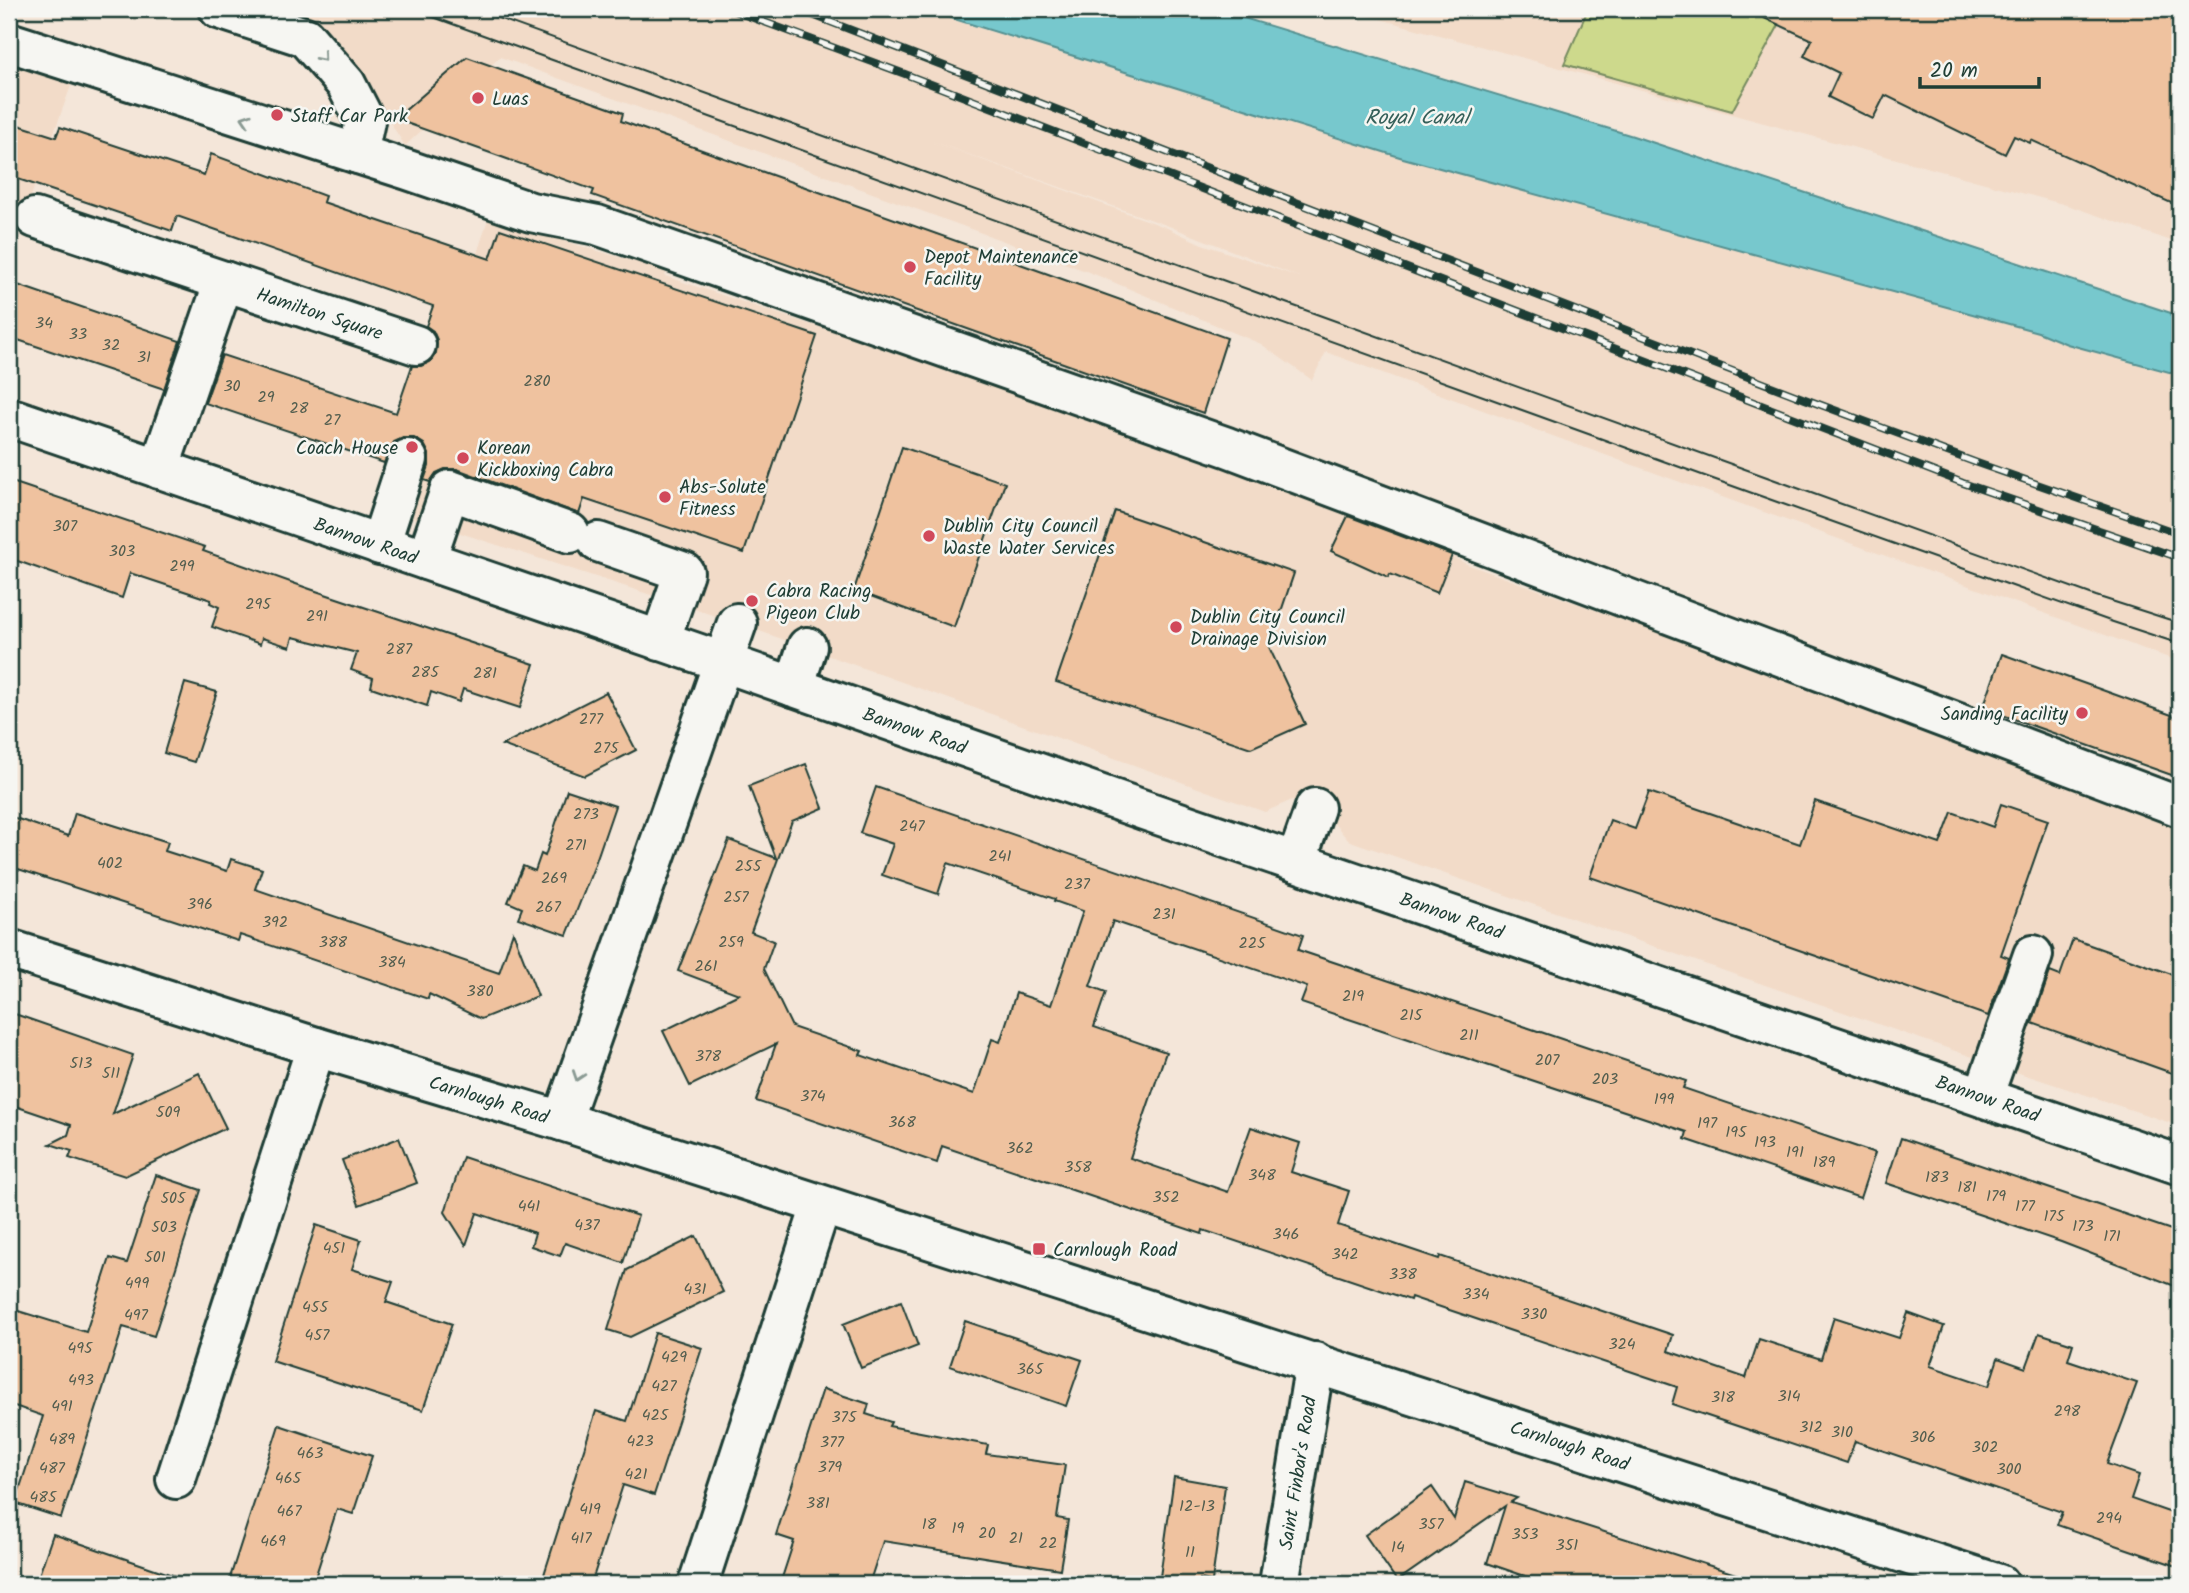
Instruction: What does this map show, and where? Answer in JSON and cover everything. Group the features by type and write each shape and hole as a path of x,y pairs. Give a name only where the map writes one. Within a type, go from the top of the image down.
{"street":[{"path":"219,9 305,37 346,84 365,121 358,155"},
{"path":"9,42 531,212 597,225 1214,443 2180,807"},
{"name":"Hamilton Square","path":"35,218 416,345"},
{"path":"159,469 224,281"},
{"name":"Bannow Road","path":"9,417 2180,1165"},
{"path":"380,545 408,459"},
{"path":"426,560 450,490 684,572 660,640"},
{"path":"562,1121 737,622"},
{"path":"794,687 807,646"},
{"path":"1296,862 1315,808"},
{"name":"Carnlough Road","path":"9,949 316,1047 562,1121 1999,1584"},
{"path":"1983,1097 2033,956"},
{"path":"176,1479 316,1047"},
{"path":"698,1584 821,1206"},
{"name":"Saint Finbar's Road","path":"1279,1584 1315,1362"}],"shaded area":[{"path":"268,9 918,9 1403,158 2038,332 2113,358 2180,375 2180,662 1326,352 1312,380 1261,344 1094,274 500,57 405,146 343,47 330,33 315,24","holes":["931,141 1166,225 1299,277 1202,244 1165,227"]},
{"path":"1343,9 2180,9 2180,244 2070,206"},
{"path":"9,62 72,83 9,257"},
{"path":"488,219 667,271 665,276 818,327 863,337 1168,434 1411,537 1469,565 2180,821 2180,1126 2013,1071 1348,840 1333,822 1335,813 1292,800 1265,812 737,623 396,512"}],"green space":[{"path":"1588,9 1745,9 1779,25 1732,111 1564,64"}],"water":[{"name":"Royal Canal","path":"922,9 1214,9 1633,136 2180,316 2180,375 2067,344 2038,332 1403,158"}],"building":[{"path":"1745,9 2180,9 2180,207 2031,140 2030,143 2014,136 2005,154 1885,95 1873,119 1828,97 1839,73 1804,56 1812,40"},
{"name":"Depot Maintenance Facility","path":"467,57 623,113 621,121 1227,338 1203,413 592,195 594,190 395,119"},
{"path":"9,122 56,137 60,127 204,175 211,154 325,196 323,202 490,259 500,229 817,336 744,553 584,499 579,514 457,469 445,469 436,473 430,482 424,480 429,466 429,454 424,444 414,438 403,438 394,442 384,463 205,403 222,355 396,413 412,366 430,362 436,353 437,340 433,331 426,326 433,306 177,216 172,231 9,176"},
{"path":"9,282 180,341 164,389 9,337"},
{"name":"Dublin City Council Waste Water Services","path":"902,447 1005,483 954,627 854,590"},
{"path":"9,481 205,547 203,551 310,589 534,664 520,708 463,689 459,702 431,692 427,706 371,687 373,678 351,670 357,653 293,637 290,647 262,638 260,644 212,627 219,607 210,603 211,600 130,573 122,598 9,558"},
{"name":"Dublin City Council Drainage Division","path":"1115,511 1294,573 1269,647 1305,724 1251,748 1056,682"},
{"path":"1348,516 1452,555 1437,593 1390,574 1388,577 1331,551"},
{"name":"Sanding Facility","path":"2002,654 2180,718 2180,778 1983,708"},
{"path":"185,683 217,692 194,762 164,753"},
{"path":"606,692 636,750 585,776 502,745"},
{"path":"806,764 823,808 792,821 751,932 774,941 764,969 792,1027 862,1051 860,1055 974,1094 992,1039 1000,1042 1016,993 1051,1005 1083,911 948,863 938,894 882,875 893,844 860,833 876,787 1303,935 1298,950 1686,1081 1683,1088 1875,1153 1860,1198 1685,1139 1687,1132 1301,1003 1307,987 1113,921 1090,986 1106,992 1094,1027 1166,1052 1130,1158 1228,1192 1251,1127 1300,1143 1291,1172 1349,1191 1338,1225 1439,1259 1440,1256 1673,1335 1668,1351 1746,1378 1759,1339 1821,1359 1834,1317 1899,1338 1908,1313 1944,1326 1930,1366 1989,1386 1998,1358 2026,1368 2039,1333 2073,1344 2068,1360 2137,1383 2107,1464 2139,1475 2131,1499 2180,1516 2180,1567 2057,1525 2062,1512 1855,1441 1847,1463 1672,1404 1677,1387 1411,1297 1410,1300 1203,1230 1202,1234 942,1146 937,1163 756,1101 776,1044 690,1086 663,1031 739,994 678,971 729,840 776,858 749,786"},
{"path":"567,790 615,806 567,935 518,918 522,908 508,902 523,866 535,871 541,854 545,856"},
{"path":"1649,792 1800,844 1815,801 1940,844 1952,812 1993,827 2001,804 2048,820 2001,955 2009,958 1988,1016 1590,877 1610,820 1635,829"},
{"path":"75,813 168,842 165,851 227,871 231,859 262,869 255,889 499,973 513,932 538,996 481,1019 429,994 428,999 240,935 238,941 9,866 9,816 68,836"},
{"path":"2073,939 2180,977 2180,1076 2032,1023 2050,972 2060,976"},
{"path":"9,1012 133,1055 113,1114 199,1073 226,1128 125,1176 69,1158 72,1151 50,1144 68,1135 71,1125 9,1104"},
{"path":"399,1138 417,1183 359,1205 342,1160"},
{"path":"1901,1138 2180,1233 2180,1288 2061,1242 1886,1183"},
{"path":"463,1157 638,1216 623,1263 565,1243 560,1256 531,1246 535,1233 477,1213 466,1245 445,1212"},
{"path":"156,1175 201,1190 154,1336 123,1327 61,1518 15,1503 43,1416 9,1404 9,1308 86,1332 110,1258 127,1263"},
{"path":"316,1225 361,1240 352,1269 393,1282 386,1302 452,1324 423,1410 272,1361"},
{"path":"696,1236 723,1292 630,1337 608,1330 627,1270"},
{"path":"901,1301 918,1346 861,1368 843,1324"},
{"path":"965,1321 1082,1360 1066,1406 950,1366"},
{"path":"655,1333 702,1348 654,1495 623,1485 591,1584 541,1584 596,1411 627,1421"},
{"path":"823,1389 869,1404 866,1414 891,1422 889,1426 988,1445 986,1454 1065,1465 1057,1518 1068,1520 1060,1569 883,1541 869,1584 780,1584 794,1541 776,1535"},
{"path":"279,1425 372,1456 353,1514 337,1509 313,1584 228,1584"},
{"path":"1174,1477 1225,1486 1212,1581 1200,1579 1199,1584 1159,1584"},
{"path":"1465,1482 1517,1498 1511,1502 1745,1577 1744,1584 1548,1584 1487,1563 1505,1506 1397,1581 1365,1535 1432,1487 1454,1519"},
{"path":"53,1534 184,1579 183,1584 36,1584"}],"tram line":[{"path":"411,9 1713,479 2180,644"},
{"path":"473,9 2096,596 2180,623"}],"railway":[{"path":"729,9 905,74 1963,483 2180,558"},
{"path":"797,9 1805,399 2180,534"}],"place":[{"name":"Luas","path":"478,98"},
{"name":"Staff Car Park","path":"277,115"},
{"name":"Depot Maintenance Facility","path":"910,267"},
{"name":"Coach House","path":"412,447"},
{"name":"Korean Kickboxing Cabra","path":"463,458"},
{"name":"Abs-Solute Fitness","path":"665,497"},
{"name":"Dublin City Council Waste Water Services","path":"929,536"},
{"name":"Cabra Racing Pigeon Club","path":"752,601"},
{"name":"Dublin City Council Drainage Division","path":"1176,627"},
{"name":"Sanding Facility","path":"2082,713"},
{"name":"Carnlough Road","path":"1039,1249"}]}
